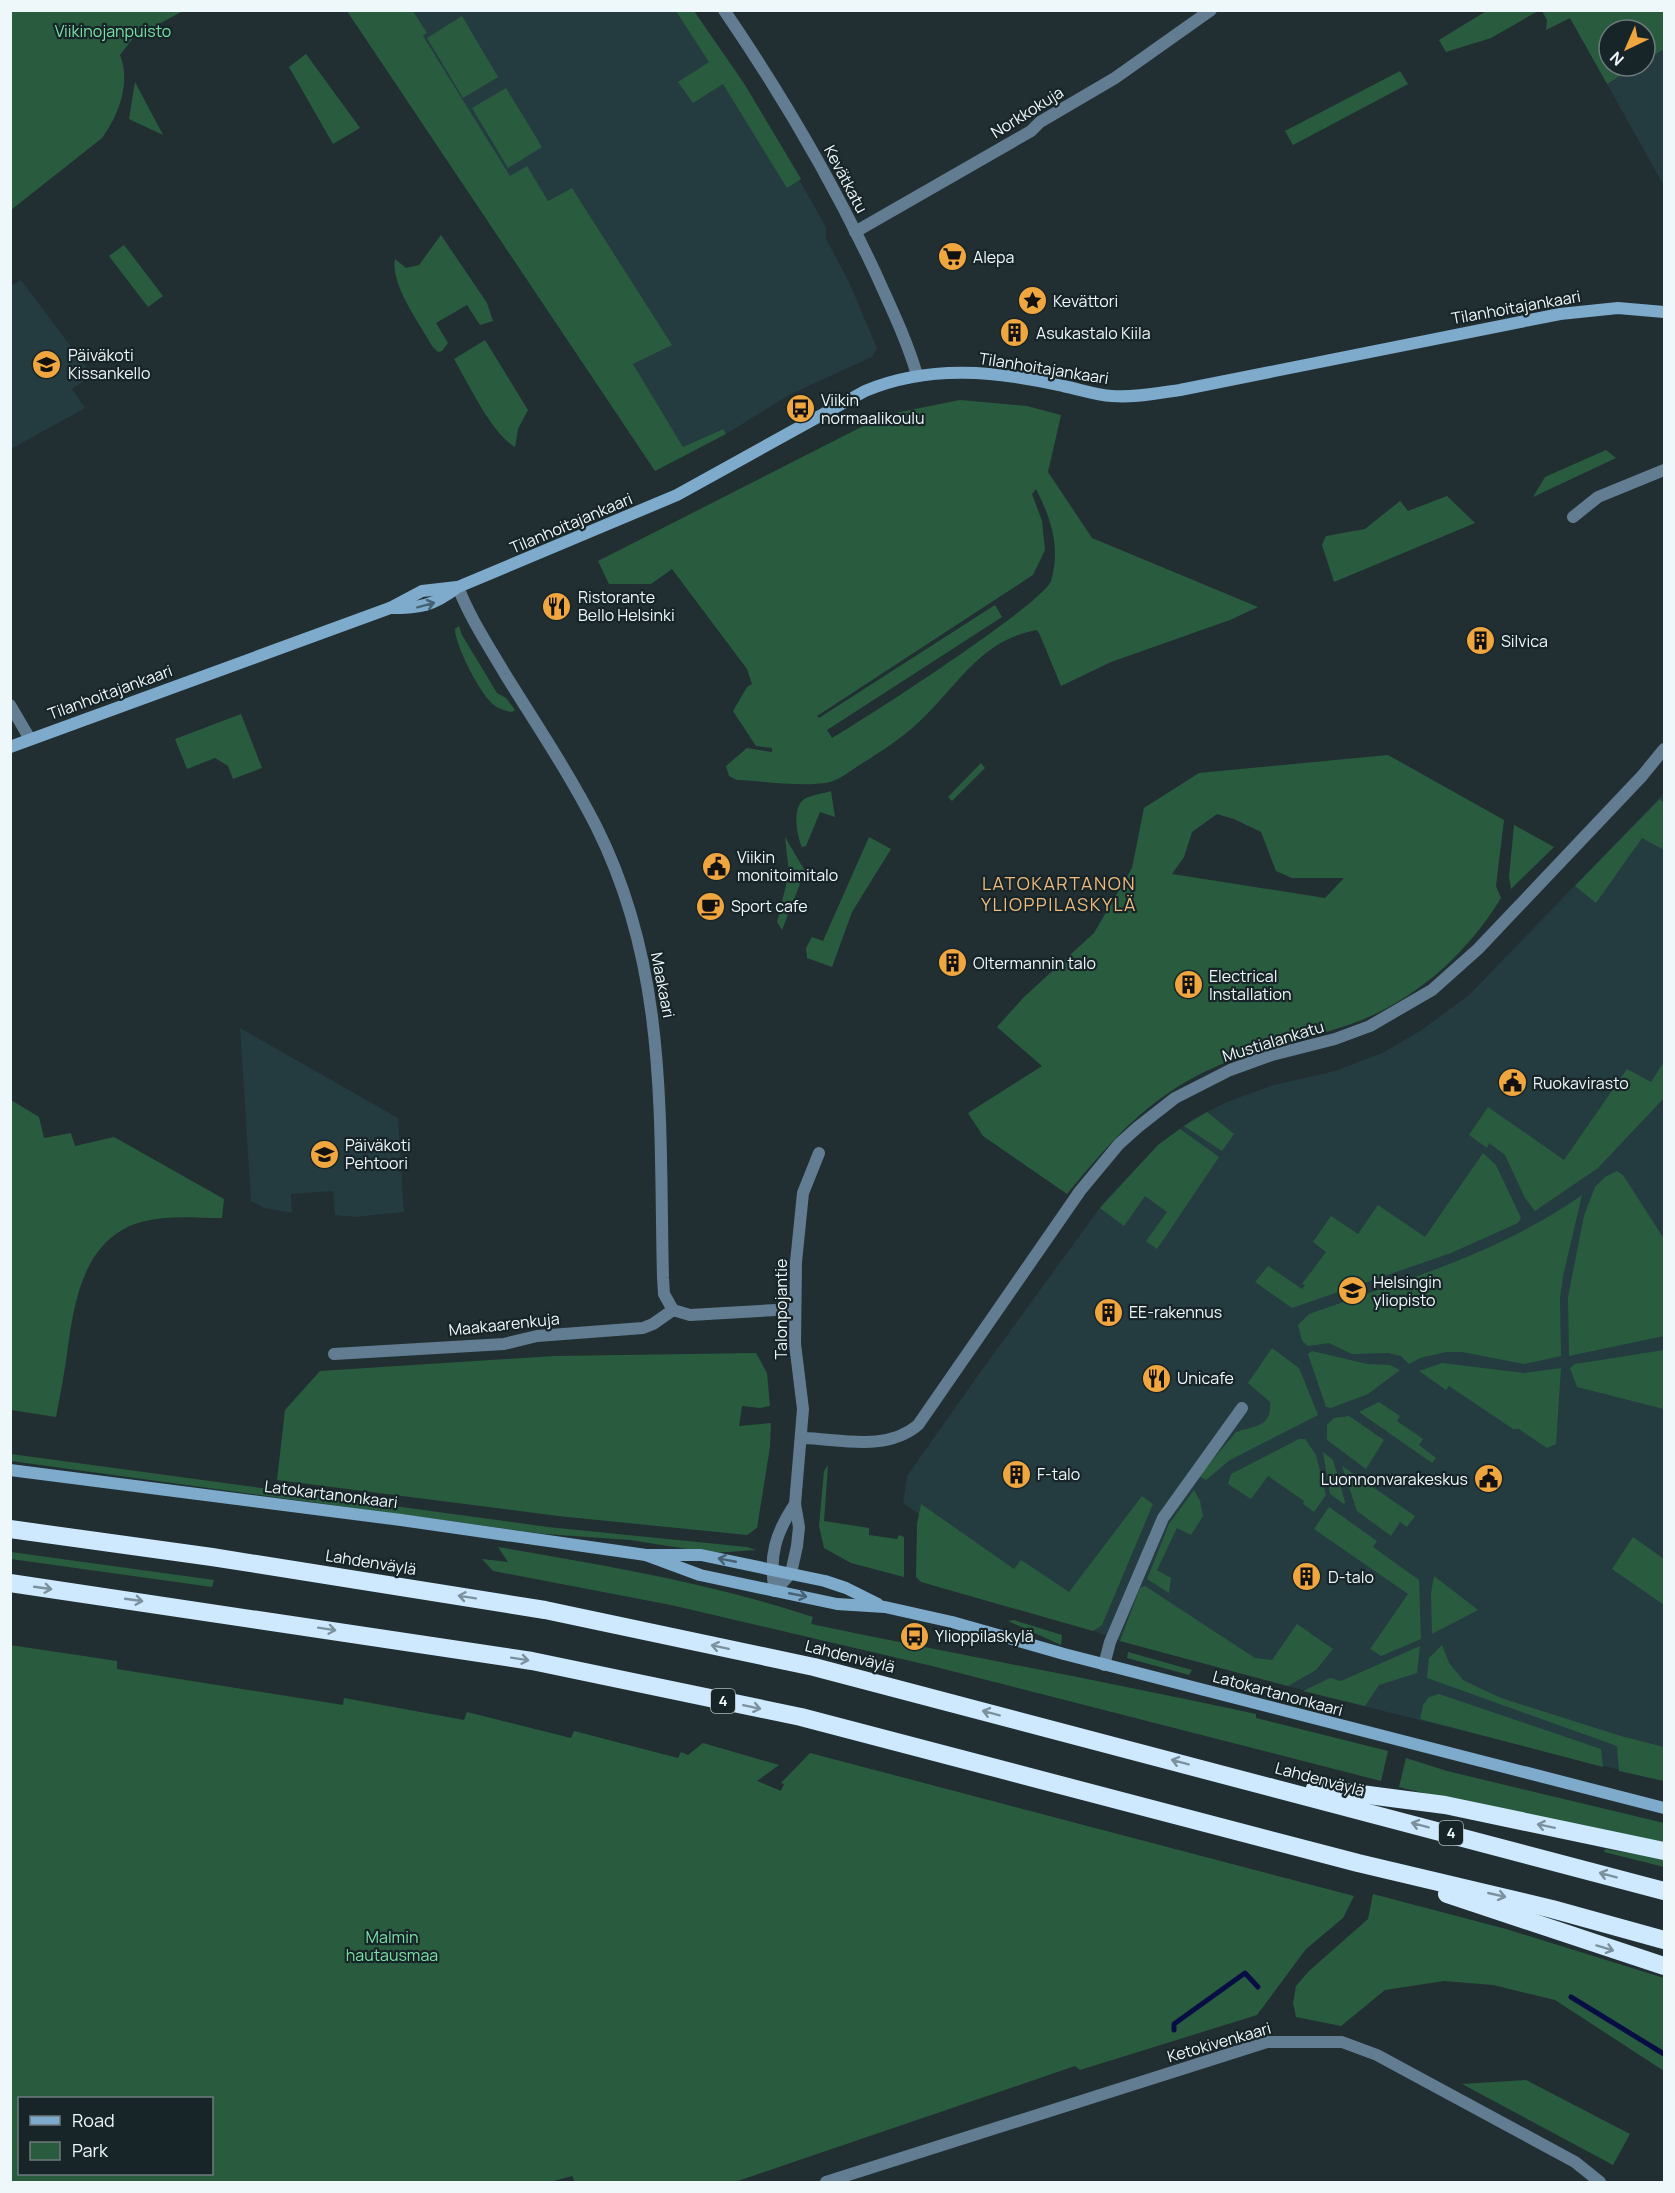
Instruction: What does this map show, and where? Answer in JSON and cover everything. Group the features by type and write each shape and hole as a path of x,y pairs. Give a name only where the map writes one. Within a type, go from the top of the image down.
{"highway":[{"name":"Lahdenväylä","path":"10,1529 212,1557 545,1610 814,1667 1665,1891"},
{"name":"4","path":"10,1583 219,1612 544,1663 801,1718 1358,1863 1552,1908 1665,1940"},
{"path":"1236,1777 1445,1805 1665,1851"},
{"path":"1358,1863 1549,1930 1665,1966"}],"street":[{"name":"Kevätkatu","path":"724,10 770,78 814,153 855,232 908,344 917,375"},
{"name":"Norkkokuja","path":"855,232 1031,131 1040,122 1115,78 1211,10"},
{"name":"Tilanhoitajankaari","path":"10,747 390,608 427,606 437,602 458,587 652,507 865,391 889,382 917,375 992,373 1094,394 1127,397 1180,390 1560,314 1618,308 1665,312"},
{"path":"1573,518 1598,497 1665,470"},
{"name":"Maakaari","path":"458,587 471,618 572,782 608,853 626,899 645,969 657,1042 660,1080 663,1278 664,1294 673,1310"},
{"path":"10,705 30,739"},
{"name":"Mustialankatu","path":"803,1438 882,1442 905,1436 918,1425 1080,1191 1119,1144 1138,1127 1190,1089 1230,1070 1272,1055 1335,1039 1370,1026 1432,990 1484,943 1642,777 1665,749"},
{"name":"Talonpojantie","path":"791,1573 799,1527 795,1504 803,1438 794,1309 803,1193 819,1153"},
{"path":"673,1310 690,1315 794,1309"},
{"name":"Maakaarenkuja","path":"334,1354 504,1344 537,1336 643,1328 673,1310"},
{"path":"1104,1665 1110,1642 1163,1518 1242,1408"},
{"name":"Latokartanonkaari","path":"10,1470 401,1520 646,1555 701,1555 791,1573 846,1588 885,1607"},
{"name":"Talonpojantie","path":"775,1591 770,1569 775,1541 782,1523 795,1504"},
{"name":"Latokartanonkaari","path":"646,1555 699,1575 837,1604 885,1607 976,1628 1104,1665 1665,1808"},
{"path":"775,1591 791,1573"},
{"name":"Ketokivenkaari","path":"826,2182 1266,2042 1299,2041 1342,2042 1377,2055 1575,2162 1600,2182"}],"shaded area":[{"path":"413,11 694,11 745,85 826,227 826,239 849,282 877,348 872,357 791,394 726,434 722,429 683,447 633,364 671,344 572,188 548,201 509,177 420,37 427,33"},
{"path":"1664,49 1664,186 1607,84 1617,78 1657,78 1657,53"},
{"name":"Päiväkoti Kissankello","path":"21,280 92,375 72,389 85,408 11,449 11,286"},
{"name":"Helsingin yliopisto","path":"1664,793 1664,1781 1335,1699 1120,1641 1081,1626 903,1503 907,1476 979,1374 1104,1202 1158,1145 1193,1119 1227,1102 1270,1086 1335,1071 1382,1053 1420,1031 1469,995"},
{"name":"Päiväkoti Pehtoori","path":"240,1028 398,1118 404,1212 355,1217 335,1215 333,1191 291,1194 292,1213 264,1208 251,1201"}],"green space":[{"name":"Viikinojanpuisto","path":"11,10 183,11 133,38 120,55 124,76 122,98 114,119 102,138 11,210"},
{"path":"1488,10 1538,11 1491,38 1446,52 1439,40"},
{"path":"347,11 413,11 427,33 423,36 510,176 527,166 548,201 572,188 672,345 633,364 683,447 723,429 726,434 655,471"},
{"path":"676,11 694,11 745,85 801,179 787,188 723,84 693,103 678,82 709,62"},
{"path":"1542,11 1664,11 1664,49 1657,53 1657,18 1597,18 1597,66 1570,18 1546,30 1547,20"},
{"path":"462,16 498,77 463,98 427,38"},
{"path":"306,54 360,128 333,144 289,67"},
{"path":"1400,71 1408,84 1293,145 1285,131"},
{"path":"1604,78 1617,78 1607,84"},
{"path":"135,82 163,135 129,119"},
{"path":"506,88 542,147 508,168 472,108"},
{"path":"441,235 487,303 493,321 480,325 467,305 436,323 448,343 442,351 438,352 432,346 401,292 395,259 406,268 419,265"},
{"path":"124,245 163,296 148,307 109,256"},
{"path":"485,340 528,410 518,429 515,447 489,420 454,359"},
{"path":"960,400 1027,406 1061,415 1048,472 1092,538 1258,607 1230,620 1111,662 1061,686 1037,630 1018,635 1002,642 975,663 904,735 839,778 825,783 803,784 737,780 729,776 726,766 747,748 772,752 772,748 756,746 733,711 747,687 752,684 747,669 672,569 651,584 609,584 598,561 885,415","holes":["1036,489 1050,522 1055,545 1051,581 1041,594 950,662 832,738 827,730 1002,617 995,605 819,718 817,716 1033,575 1045,550 1042,521 1032,494"]},
{"path":"1606,450 1616,458 1533,497 1545,477"},
{"path":"1447,496 1475,523 1334,582 1322,545 1326,536 1365,529 1400,501 1408,511"},
{"path":"459,626 462,635 497,693 506,698 515,710 512,712 494,705 482,692 459,646 455,629"},
{"path":"241,714 262,768 233,779 228,766 215,758 187,769 175,739"},
{"path":"1388,755 1504,820 1496,886 1501,898 1487,919 1455,957 1437,974 1397,1003 1334,1030 1230,1061 1169,1092 1115,1138 1067,1194 983,1136 968,1113 1042,1066 997,1027 1024,997 1094,933 1132,868 1144,808 1199,773","holes":["1217,814 1234,819 1261,832 1276,871 1292,878 1344,878 1325,898 1172,874 1184,857 1192,832"]},
{"path":"981,763 985,768 952,801 948,797"},
{"path":"831,791 835,817 820,812 806,846 802,847 796,823 800,804 809,797"},
{"path":"1660,799 1664,803 1664,850 1642,838 1596,903 1575,886"},
{"path":"1514,825 1554,847 1511,889 1509,877"},
{"path":"785,837 805,871 782,930 777,922 789,873"},
{"path":"869,837 891,849 852,912 832,967 807,958 806,948 812,937 823,941"},
{"path":"1664,1062 1664,1098 1598,1168 1535,1211 1525,1198 1505,1155 1489,1143 1487,1148 1469,1135 1488,1107 1564,1160 1627,1069 1651,1082"},
{"path":"11,1100 39,1117 44,1138 71,1133 75,1146 114,1137 224,1199 222,1218 174,1217 145,1221 124,1229 108,1241 95,1256 85,1274 73,1313 56,1417 11,1410"},
{"path":"1207,1112 1234,1134 1222,1151 1184,1126"},
{"path":"1180,1129 1219,1157 1157,1249 1146,1241 1167,1212 1145,1196 1124,1226 1100,1208 1158,1145"},
{"path":"1483,1153 1496,1165 1521,1218 1518,1223 1451,1253 1292,1308 1255,1282 1268,1266 1302,1289 1305,1285 1302,1284 1326,1252 1313,1242 1331,1216 1358,1234 1378,1205 1425,1237"},
{"path":"1617,1171 1623,1175 1664,1239 1664,1336 1569,1356 1568,1297 1584,1216 1595,1187 1605,1177"},
{"path":"1582,1195 1560,1298 1561,1356 1524,1364 1462,1352 1446,1352 1420,1358 1409,1364 1401,1356 1388,1353 1352,1354 1329,1343 1308,1346 1302,1341 1298,1325 1309,1314 1484,1250 1550,1216"},
{"path":"1272,1348 1299,1368 1318,1415 1230,1460 1206,1480 1199,1476 1236,1432 1261,1424 1268,1416 1270,1402 1248,1383"},
{"path":"1664,1350 1664,1409 1577,1387 1570,1368 1575,1364"},
{"path":"1312,1351 1367,1364 1390,1365 1400,1370 1368,1394 1331,1408 1326,1407 1308,1354"},
{"path":"756,1353 767,1373 770,1406 760,1408 742,1406 739,1426 771,1423 770,1447 757,1528 747,1535 558,1516 277,1480 285,1410 320,1371 555,1356"},
{"path":"1442,1363 1524,1373 1561,1368 1556,1444 1547,1448 1519,1429 1513,1429 1449,1386 1446,1390 1419,1371"},
{"path":"1379,1402 1400,1416 1397,1421 1423,1439 1419,1445 1436,1458 1432,1463 1359,1412"},
{"path":"1349,1416 1384,1440 1366,1469 1327,1440 1327,1425 1334,1418"},
{"path":"1299,1439 1305,1439 1316,1455 1326,1495 1314,1512 1303,1504 1304,1501 1268,1476 1251,1499 1228,1484 1231,1474"},
{"path":"1323,1452 1333,1460 1344,1504 1330,1494"},
{"path":"11,1454 548,1527 747,1547 756,1550 713,1553 630,1540 545,1534 11,1461"},
{"path":"828,1465 824,1521 869,1528 869,1535 897,1539 899,1535 904,1537 904,1577 851,1563 824,1548 819,1526 824,1471"},
{"path":"1342,1466 1415,1516 1407,1527 1400,1522 1391,1536 1357,1511"},
{"path":"1194,1490 1200,1501 1203,1516 1191,1535 1177,1528 1157,1570 1171,1578 1169,1593 1147,1579 1169,1524"},
{"path":"1142,1496 1153,1504 1102,1625 1093,1631 921,1582 916,1577 917,1524 921,1504 1014,1569 1021,1560 1069,1592"},
{"path":"1329,1507 1377,1541 1373,1547 1419,1580 1421,1639 1381,1656 1370,1649 1408,1594 1314,1529"},
{"path":"1633,1537 1664,1559 1664,1605 1612,1569"},
{"path":"498,1547 617,1568 736,1594 813,1617 811,1624 1256,1714 1256,1718 1388,1751 1381,1781 932,1666 671,1605 493,1571 482,1559 508,1562"},
{"path":"11,1552 214,1580 212,1587 11,1559"},
{"path":"1434,1576 1478,1610 1432,1634 1431,1593"},
{"path":"1145,1586 1255,1658 1272,1660 1297,1624 1333,1649 1316,1670 1288,1686 1120,1641 1140,1588"},
{"path":"1014,1620 1062,1635 1061,1645 1008,1621"},
{"name":"Malmin hautausmaa","path":"10,1645 117,1661 117,1669 343,1705 344,1698 464,1720 467,1712 571,1738 574,1731 678,1758 681,1752 688,1755 703,1743 779,1765 757,1781 781,1791 784,1784 781,1783 810,1753 1354,1896 1343,1918 1306,1949 1257,2015 1080,2070 1075,2066 735,2182 575,2182 572,2176 550,2182 11,2182"},
{"path":"1442,1645 1449,1663 1463,1680 1501,1698 1621,1736 1664,1747 1664,1781 1619,1771 1617,1746 1427,1678 1429,1658"},
{"path":"1420,1646 1417,1673 1379,1685 1365,1706 1303,1691 1330,1678 1341,1681"},
{"path":"1128,1652 1192,1670 1189,1675 1127,1658"},
{"path":"1439,1694 1601,1749 1603,1767 1420,1719 1423,1705 1429,1697"},
{"path":"1406,1758 1447,1771 1664,1823 1664,1842 1461,1802 1399,1787"},
{"path":"1605,1849 1664,1859 1664,1867 1604,1852"},
{"path":"1373,1894 1506,1929 1664,1978 1664,2071 1555,2000 1493,1985 1444,1981 1385,1990 1341,2026 1296,2017 1293,2003 1296,1986 1309,1971 1368,1919"},
{"path":"1526,2080 1630,2134 1613,2165 1462,2084"}],"waterway":[{"path":"1174,2030 1174,2024 1245,1973 1258,1987"},
{"path":"1571,1997 1664,2054"}],"place":[{"name":"Alepa","path":"952,257"},
{"name":"Kevättori","path":"1032,301"},
{"name":"Asukastalo Kiila","path":"1015,333"},
{"name":"Päiväkoti Kissankello","path":"47,364"},
{"name":"Viikin normaalikoulu","path":"800,409"},
{"name":"Ristorante Bello Helsinki","path":"557,606"},
{"name":"Silvica","path":"1480,641"},
{"name":"Viikin monitoimitalo","path":"716,866"},
{"name":"Sport cafe","path":"710,906"},
{"name":"Oltermannin talo","path":"952,963"},
{"name":"Electrical Installation","path":"1188,985"},
{"name":"Ruokavirasto","path":"1512,1083"},
{"name":"Päiväkoti Pehtoori","path":"324,1154"},
{"name":"Helsingin yliopisto","path":"1352,1291"},
{"name":"EE-rakennus","path":"1108,1312"},
{"name":"Unicafe","path":"1156,1378"},
{"name":"F-talo","path":"1016,1474"},
{"name":"Luonnonvarakeskus","path":"1489,1479"},
{"name":"D-talo","path":"1307,1577"},
{"name":"Ylioppilaskylä","path":"914,1636"}],"district":[{"name":"LATOKARTANON YLIOPPILASKYLÄ","path":"1059,894"}]}
